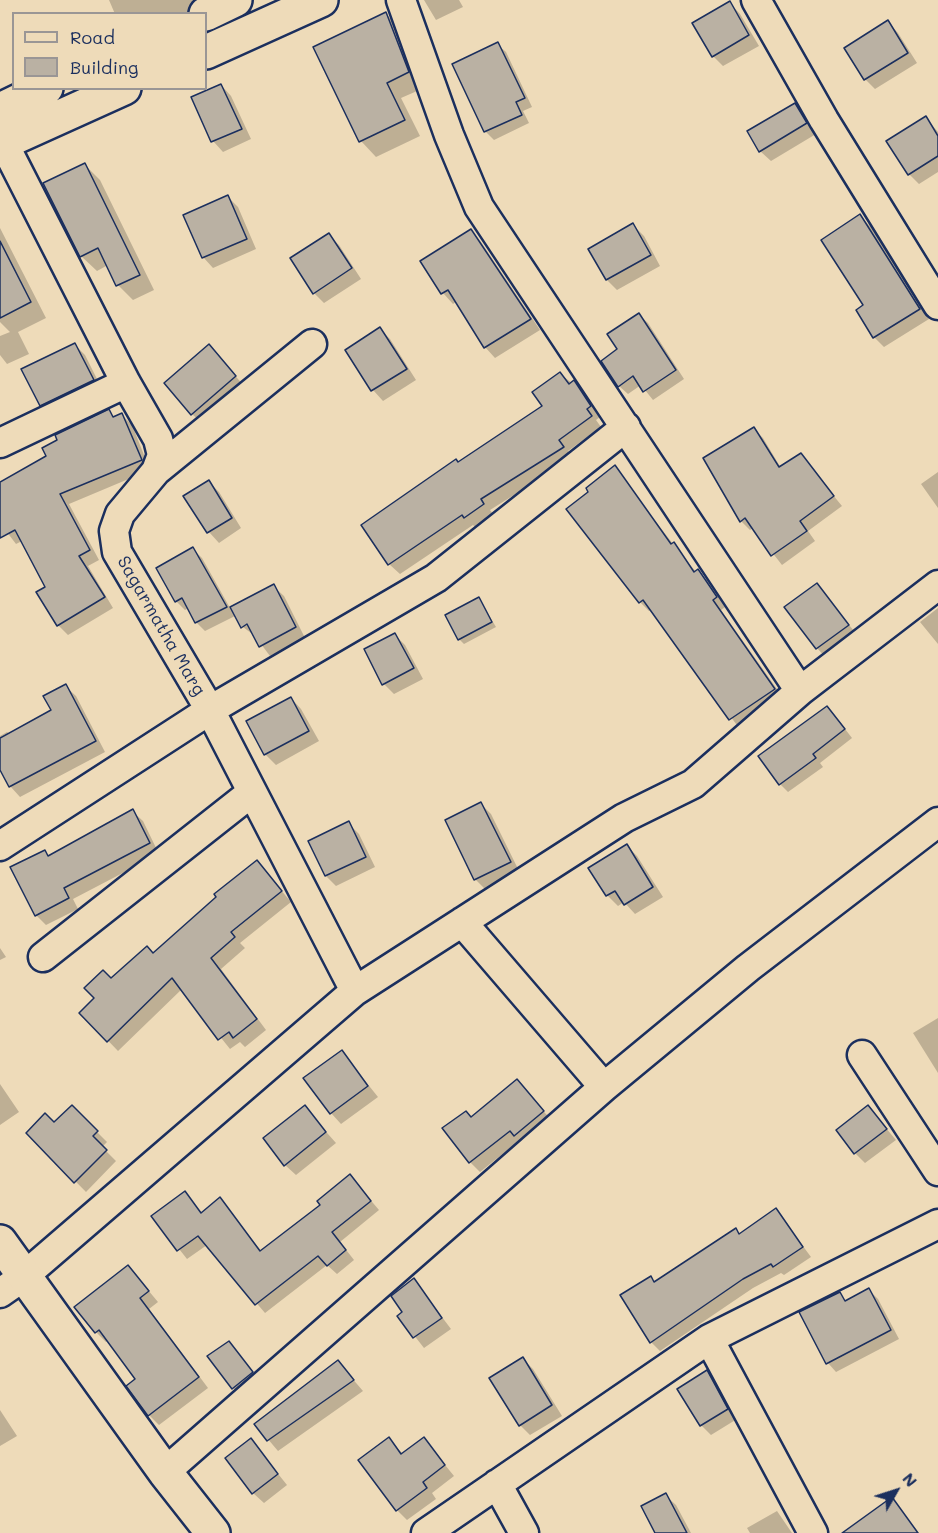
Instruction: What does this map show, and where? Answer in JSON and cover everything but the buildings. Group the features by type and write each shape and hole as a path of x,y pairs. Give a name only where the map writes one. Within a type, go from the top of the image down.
{"street":[{"path":"207,14 235,0"},
{"path":"207,52 321,0"},
{"path":"401,0 449,135 479,207 800,691"},
{"path":"756,0 824,120 938,305"},
{"path":"0,110 42,90"},
{"path":"119,90 1,141 126,383 158,439 162,455 156,471"},
{"name":"Sagarmatha Marg","path":"312,344 156,471 120,514 114,531 117,552 210,710 355,991"},
{"path":"0,442 126,383"},
{"path":"0,846 210,710 436,578 626,427"},
{"path":"11,1285 355,991 624,818 693,784 800,691 938,585"},
{"path":"43,957 252,793"},
{"path":"165,1472 604,1087 748,968 938,822"},
{"path":"462,922 604,1087"},
{"path":"862,1055 938,1171"},
{"path":"426,1533 710,1338 938,1224"},
{"path":"0,1242 11,1285 213,1533"},
{"path":"710,1338 813,1533"},
{"path":"498,1484 524,1533"}]}
